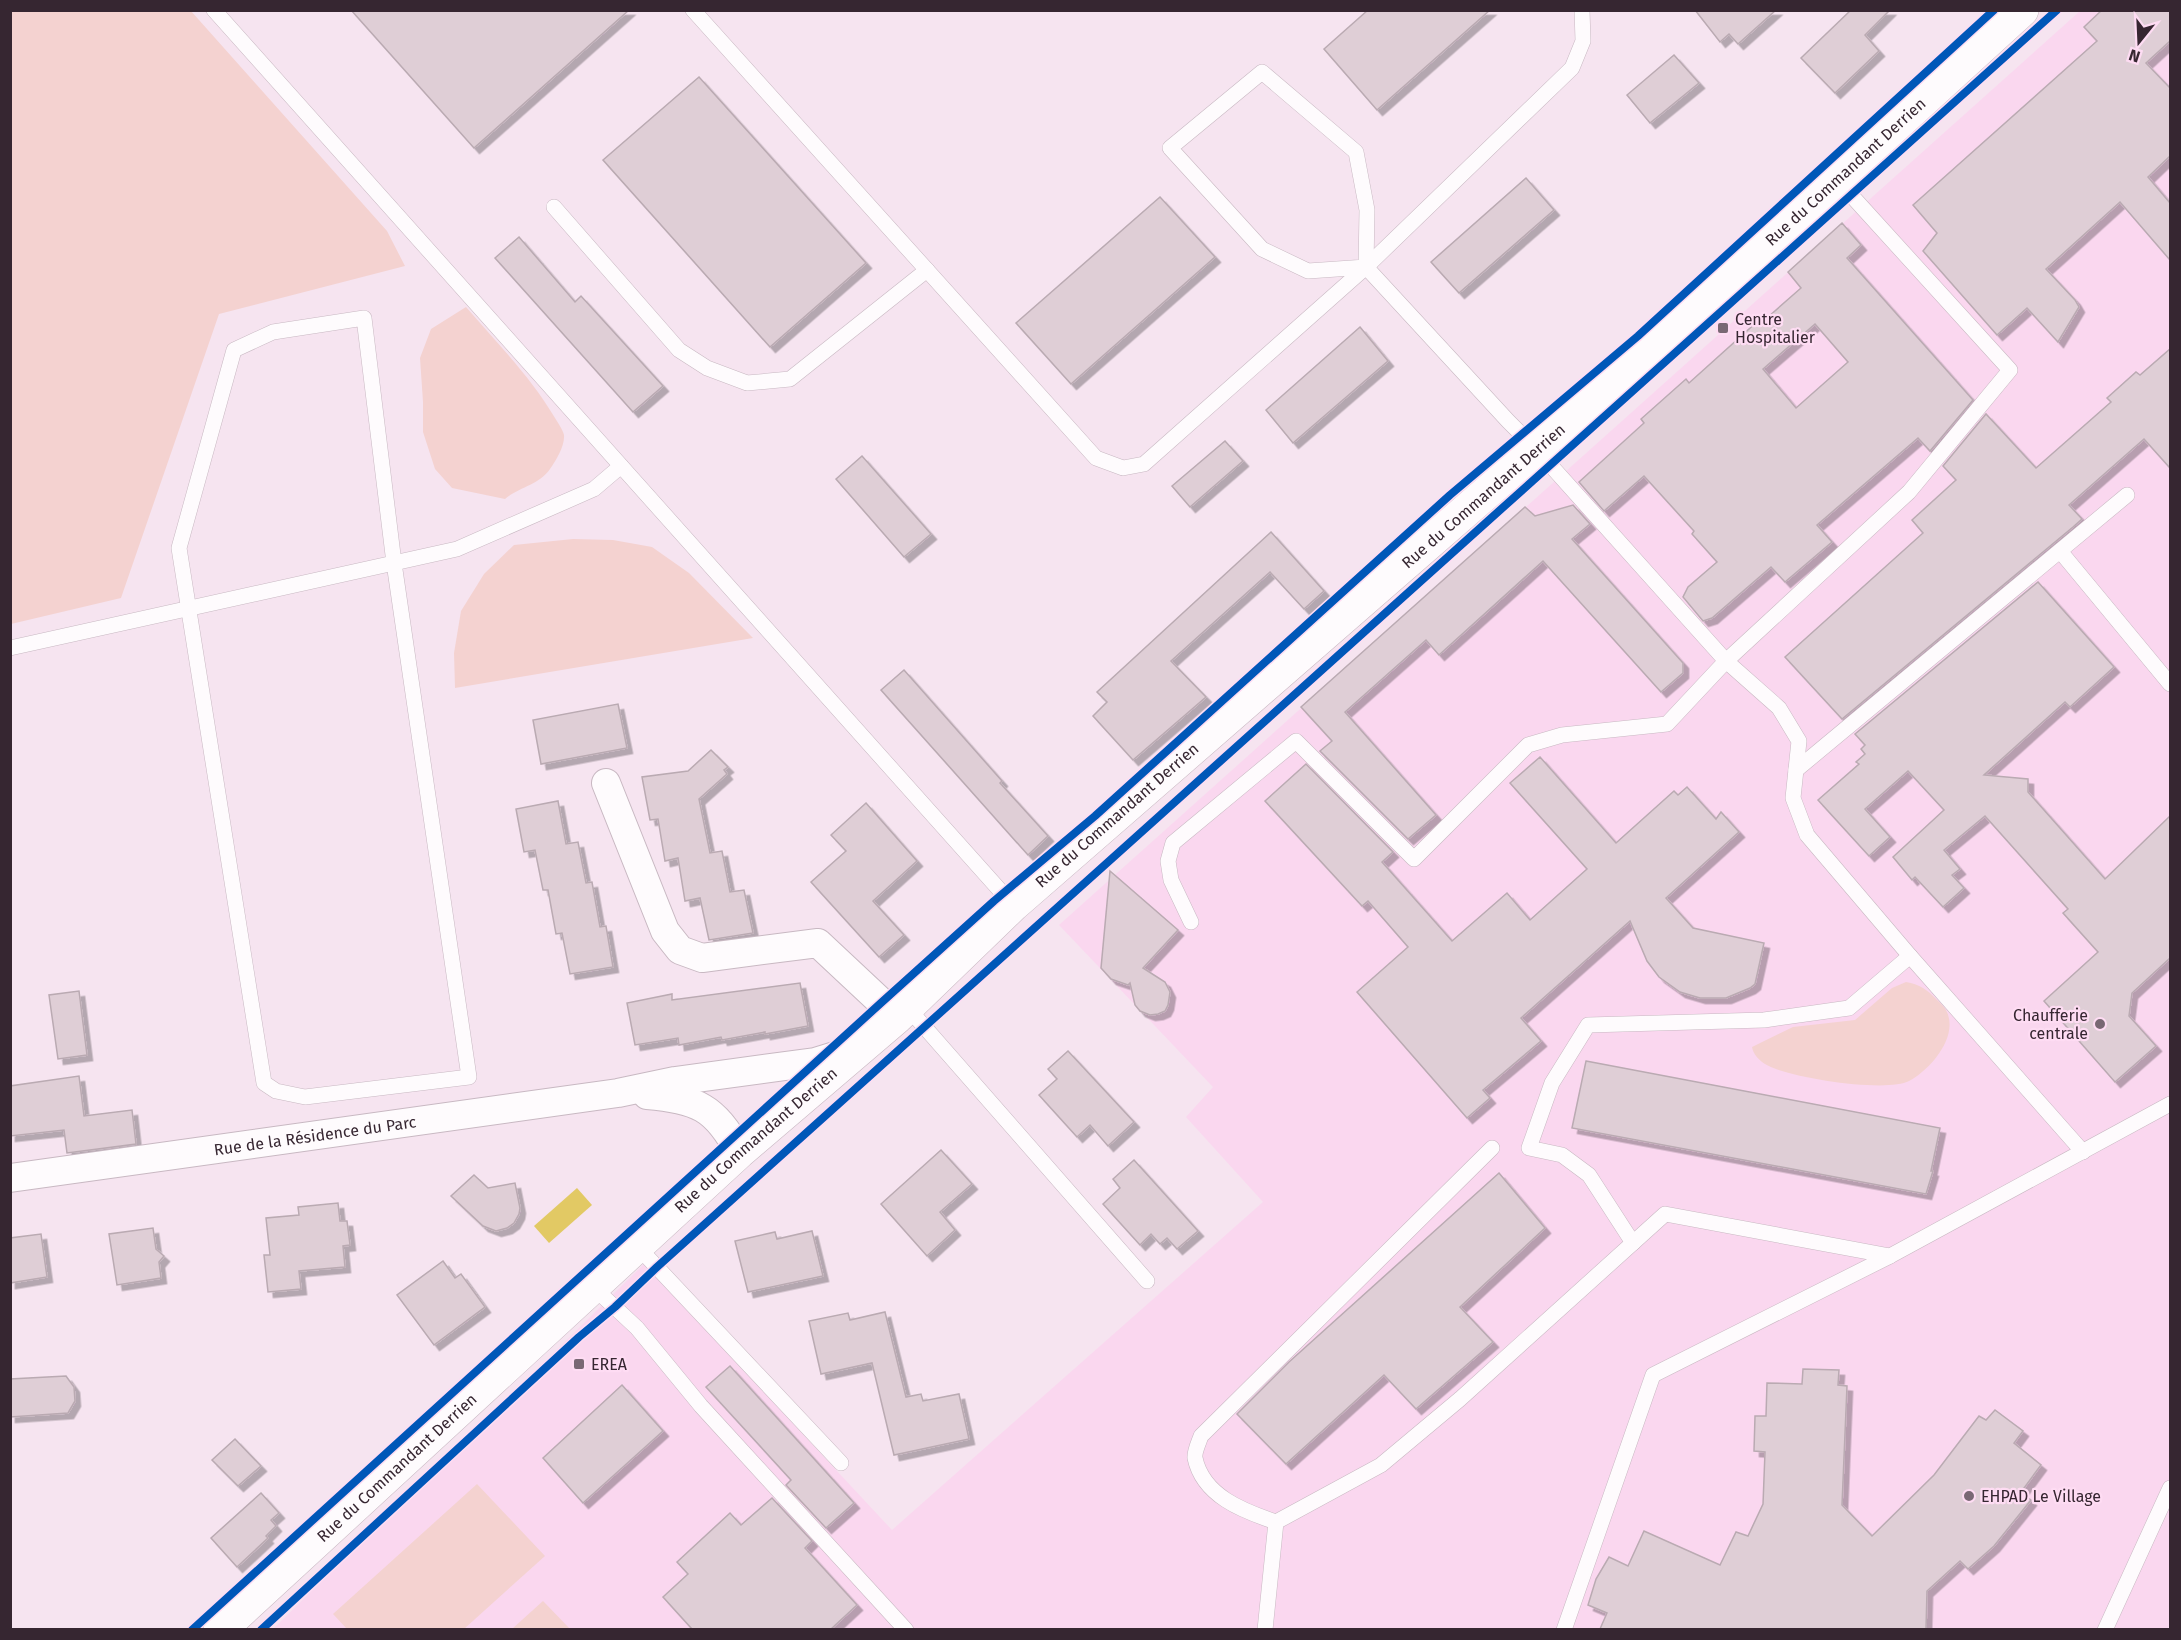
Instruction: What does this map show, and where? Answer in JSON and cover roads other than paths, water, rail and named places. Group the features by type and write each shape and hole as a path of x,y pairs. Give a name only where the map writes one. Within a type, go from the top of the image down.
{"main road":[{"name":"Rue du Commandant Derrien","path":"220,1629 739,1152 902,1012 1013,905 1640,358 2022,10"}],"street":[{"path":"606,783 665,931 680,950 702,958 818,943 902,1012"},
{"name":"Rue de la Résidence du Parc","path":"10,1178 618,1093 675,1081 814,1062 864,1045"},
{"name":"Rue de la Résidence du Parc","path":"618,1093 667,1096 692,1102 723,1125 739,1152"}],"lane":[{"path":"214,10 1013,905"},
{"path":"693,10 1096,458 1123,468 1144,464 1366,267 1572,68 1583,41 1582,10"},
{"path":"1366,267 1308,271 1262,249 1170,148 1262,72 1356,152 1367,210 1366,267 1492,405 1536,449 1726,661 1779,708 1799,741 1793,798 1807,835 2083,1152"},
{"path":"1191,922 1171,880 1168,861 1173,843 1296,741 1413,859 1527,745 1562,735 1667,724 1726,661 1909,492 2010,370 1851,195"},
{"path":"554,207 679,350 707,368 747,384 790,379 927,270"},
{"path":"364,318 394,563 469,1077 305,1096 276,1091 264,1083 179,548 234,350 273,332 364,318"},
{"path":"10,648 457,549 594,489 621,466"},
{"path":"1796,771 2127,495"},
{"path":"2060,551 2170,684"},
{"path":"1633,1243 1589,1175 1562,1155 1529,1148 1552,1083 1588,1025 1764,1020 1849,1008 1910,956"},
{"path":"902,1012 1147,1281"},
{"path":"1564,1629 1653,1375 1890,1256 2170,1104"},
{"path":"1492,1148 1201,1436 1195,1456 1206,1484 1239,1509 1276,1522 1381,1465 1460,1399 1665,1214 1890,1256"},
{"path":"637,1246 842,1463"},
{"path":"592,1287 637,1328 701,1406 906,1629"},
{"path":"2105,1629 2170,1488"},
{"path":"1265,1629 1276,1522"}],"place":[{"name":"Centre Hospitalier","path":"1723,328"},
{"name":"Chaufferie centrale","path":"2100,1024"},
{"name":"EREA","path":"579,1364"},
{"name":"EHPAD Le Village","path":"1969,1496"}]}
